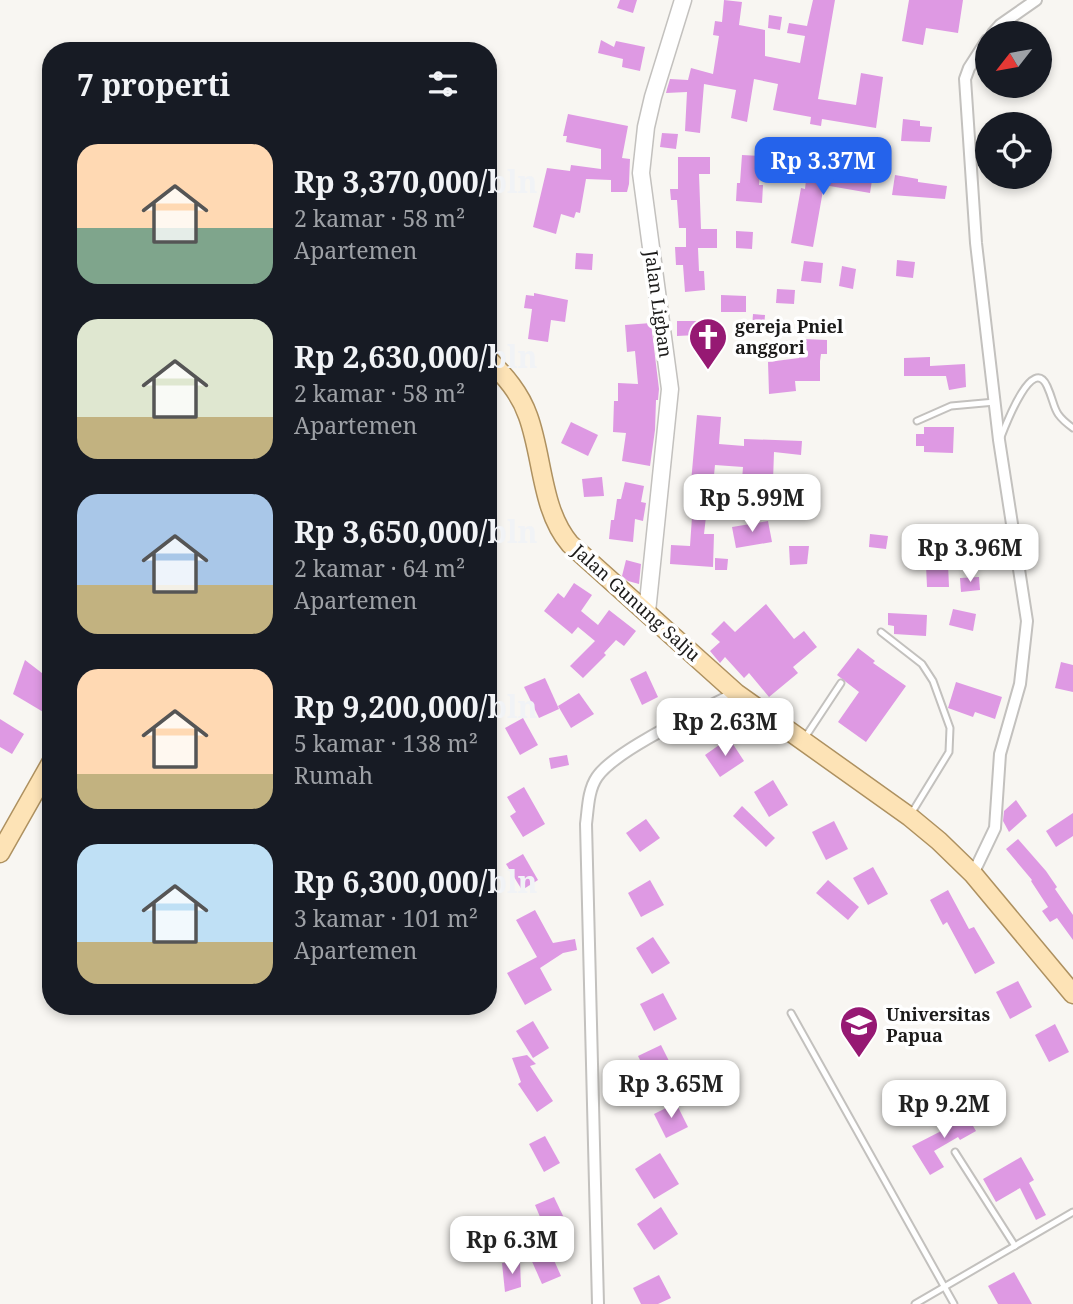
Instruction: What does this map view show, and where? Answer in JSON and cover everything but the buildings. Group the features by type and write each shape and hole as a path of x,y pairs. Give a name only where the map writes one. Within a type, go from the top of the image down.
{"main road":[{"name":"Jalan Ligban","path":"647,612 670,388 641,173 646,127 653,97 683,0"},
{"name":"Jalan Gunung Salju","path":"497,369 512,385 525,407 552,510 561,532 577,551 736,693 909,817 973,873 1073,994"},
{"path":"0,853 42,778"}],"street":[{"path":"1006,21 1036,0"},
{"path":"973,873 995,828 1000,754 1020,684 1027,621 999,440 976,243 965,79 975,59"},
{"path":"598,1304 586,824 590,794 597,777 613,761 639,744 736,693"}],"lane":[{"path":"999,440 1023,390 1037,378 1046,383 1057,415 1073,428"},
{"path":"917,421 951,406 995,402"},
{"path":"881,632 922,664 933,681 950,728 948,752 909,817"},
{"path":"803,741 841,683"},
{"path":"791,1013 954,1304"},
{"path":"955,1152 1015,1246"},
{"path":"918,1303 1073,1212"}],"place":[{"name":"gereja Pniel anggori","path":"708,371"},
{"name":"Universitas Papua","path":"859,1059"}]}
